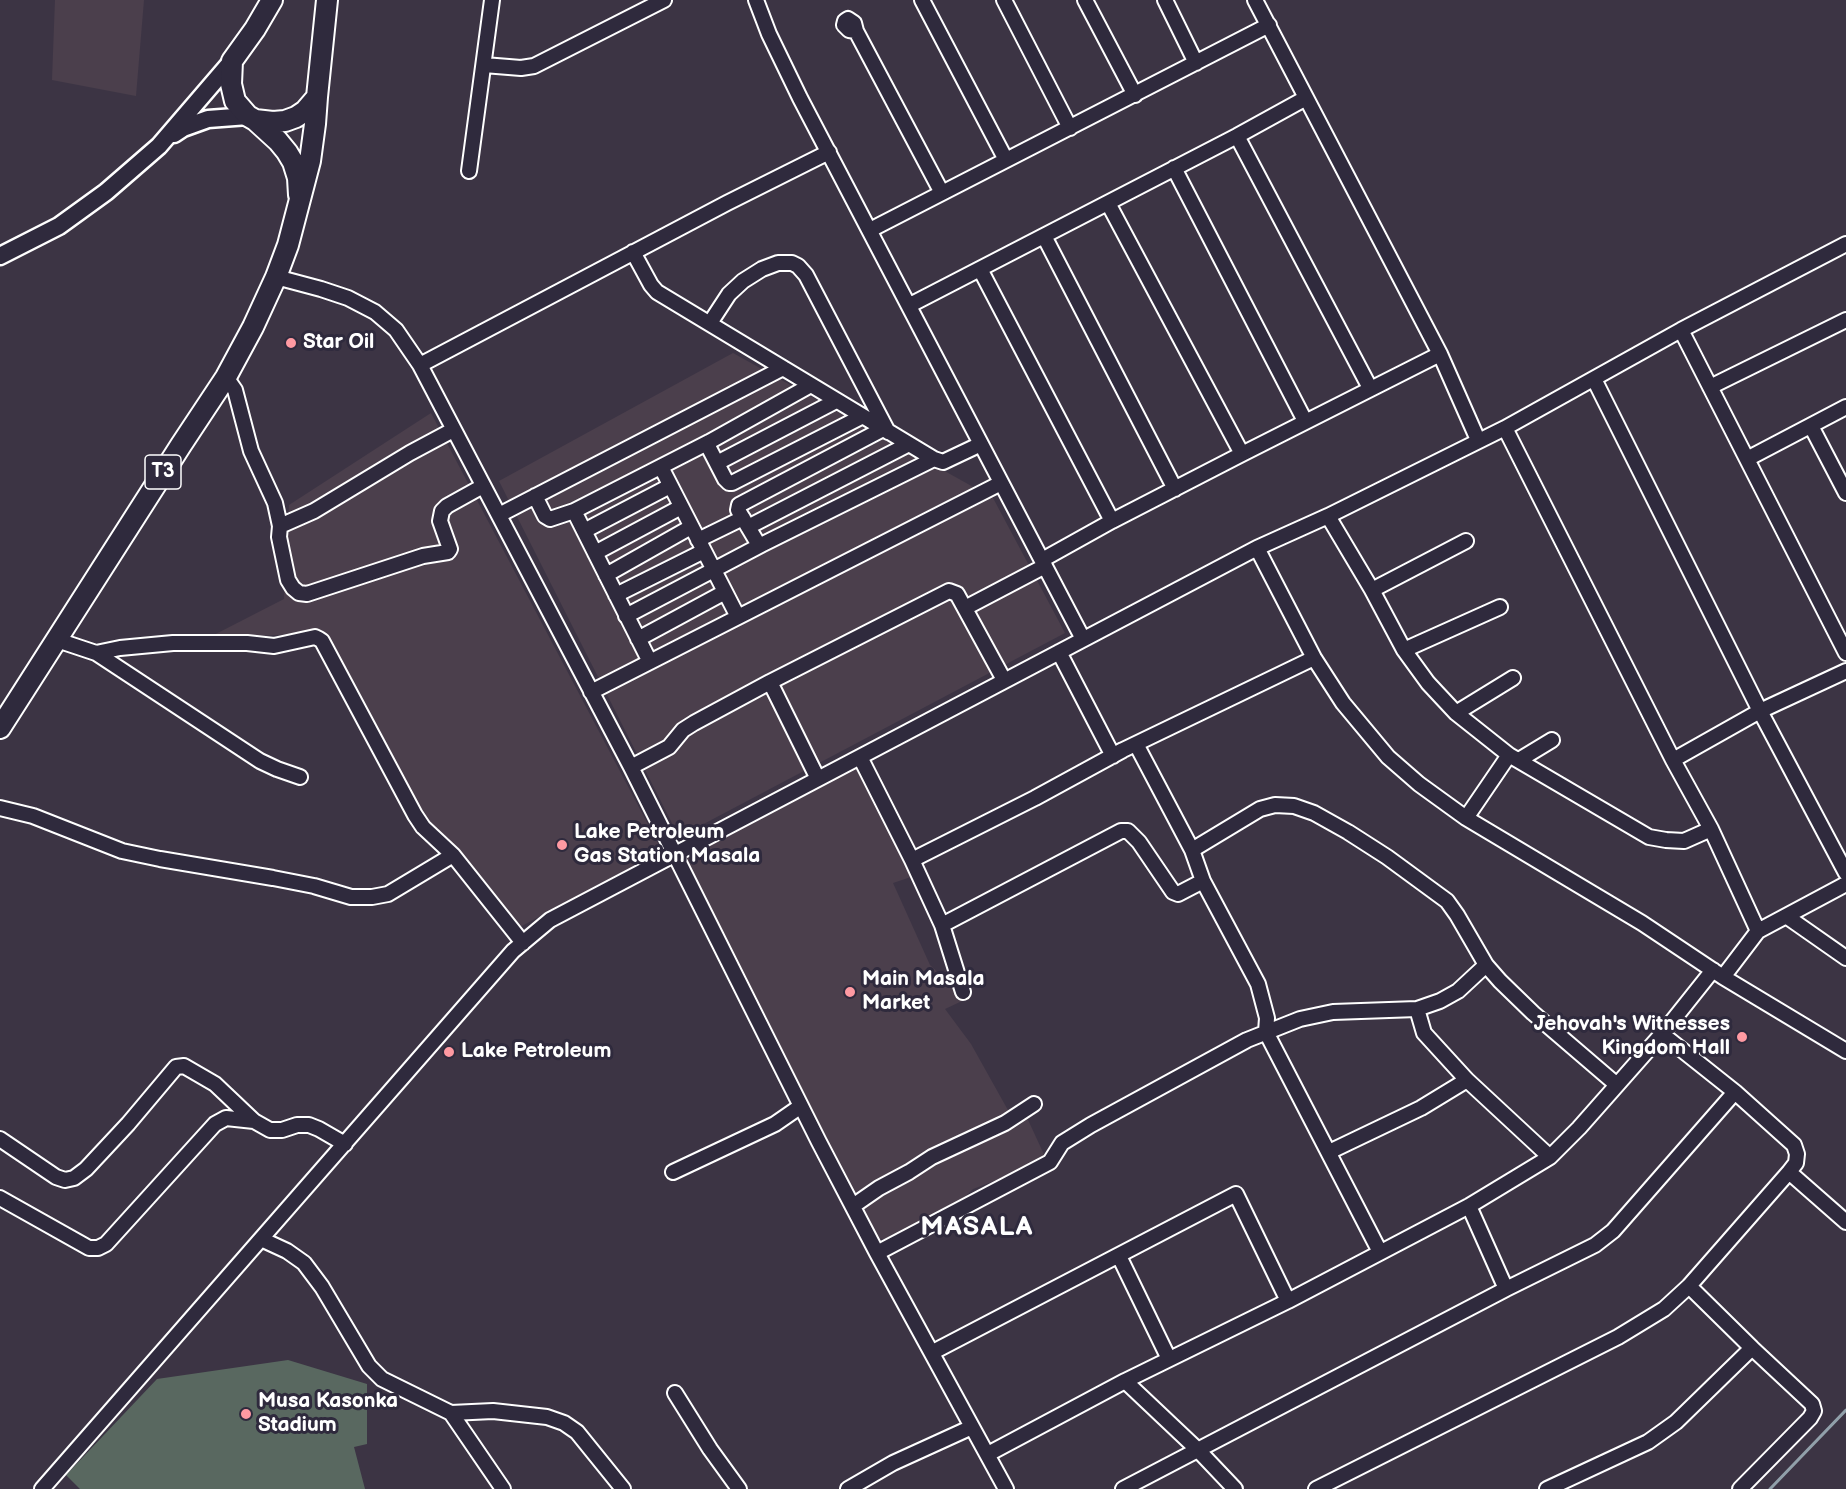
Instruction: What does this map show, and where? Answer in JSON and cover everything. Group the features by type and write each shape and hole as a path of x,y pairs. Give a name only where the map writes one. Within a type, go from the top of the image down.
{"highway":[{"path":"232,61 272,0"},
{"name":"T3","path":"0,728 226,376 253,327 276,277 307,178 313,142 327,0"},
{"name":"T3","path":"232,61 230,73 232,93 240,108 278,141 293,162 298,178 300,203"},
{"path":"252,118 279,122 296,117 305,111 317,97"}],"main road":[{"path":"159,146 232,61"},
{"path":"0,256 58,226 106,192 183,128 208,119 252,118"}],"street":[{"path":"470,171 492,0"},
{"path":"484,65 521,68 534,66 664,0"},
{"path":"756,0 769,34 829,152 1083,639"},
{"path":"922,0 1006,160"},
{"path":"1004,0 1070,128"},
{"path":"1085,0 1135,95"},
{"path":"1165,0 1196,63"},
{"path":"1255,0 1440,354 1478,440"},
{"path":"870,230 1269,26"},
{"path":"856,31 942,193"},
{"path":"910,305 1306,98"},
{"path":"1237,136 1370,388"},
{"path":"420,365 633,252 829,152"},
{"path":"1174,168 1305,421"},
{"path":"1108,202 1242,454"},
{"path":"1044,236 1175,489"},
{"path":"42,1489 513,951 550,920 1257,548 1328,516 1505,428 1681,330 1846,244"},
{"path":"633,252 657,292 934,459 943,462 981,444"},
{"path":"710,323 729,294 743,281 771,265 784,262 798,266 806,275 885,430"},
{"path":"980,269 1112,521"},
{"path":"276,277 348,298 375,312 396,330 420,365 631,767 877,1253 1006,1489"},
{"path":"1710,387 1846,320"},
{"path":"1681,330 1846,653"},
{"path":"965,608 1112,521 1440,354"},
{"path":"499,515 783,368"},
{"path":"226,376 235,390 251,451 275,503 288,580 299,592 307,594 423,556 448,552 450,549 440,520 442,511 483,486"},
{"path":"1594,379 1760,711 1846,873"},
{"path":"535,496 545,516 550,519 574,511 709,442 811,385"},
{"path":"717,463 836,400"},
{"path":"1747,459 1846,407"},
{"path":"709,442 709,448 726,481 732,483 861,417"},
{"path":"1811,426 1846,493"},
{"path":"1505,428 1673,760 1711,829 1758,932"},
{"path":"280,526 314,511 453,430"},
{"path":"761,545 738,507 740,503 885,430"},
{"path":"616,595 746,522 909,444"},
{"path":"626,615 934,459"},
{"path":"661,467 738,617"},
{"path":"591,692 1001,483"},
{"path":"584,531 670,486"},
{"path":"595,553 681,507"},
{"path":"574,511 650,662"},
{"path":"1328,516 1404,650 1428,683 1456,713 1514,757 1649,837 1684,841 1711,829"},
{"path":"606,575 692,527"},
{"path":"1372,590 1466,541"},
{"path":"1257,548 1314,658 1343,703 1388,757 1419,784 1466,818 1642,923 1718,974 1846,1051"},
{"path":"638,639 725,592"},
{"path":"631,767 669,747 683,730 694,723 944,593 957,594 1004,680"},
{"path":"1404,650 1500,607"},
{"path":"96,652 173,643 247,643 274,646 315,637 322,641 415,815 423,827 453,855 523,943"},
{"path":"57,639 96,652 260,761 300,777"},
{"path":"1059,652 1113,756"},
{"path":"912,860 1136,744 1314,658"},
{"path":"1673,760 1760,711 1846,671"},
{"path":"1456,713 1513,678"},
{"path":"770,682 818,779"},
{"path":"1466,818 1514,757 1552,740"},
{"path":"1136,744 1192,850 1203,881 1258,984 1267,1018 1266,1032 1380,1252"},
{"path":"860,757 942,925 963,992"},
{"path":"1192,850 1260,809 1275,805 1294,806 1314,813 1387,857 1447,902 1486,965 1533,1012 1617,1085"},
{"path":"0,808 33,816 122,851 314,886 351,897 388,894 453,855"},
{"path":"942,925 1121,831 1128,831 1139,842 1173,892 1178,894 1203,881"},
{"path":"988,1454 1125,1381 1288,1301 1468,1206 1550,1157 1758,932 1846,884"},
{"path":"1786,916 1846,958"},
{"path":"877,1253 1050,1162 1062,1143 1091,1125 1247,1040 1300,1019 1333,1012 1417,1009 1458,992 1486,965"},
{"path":"1417,1009 1424,1033 1467,1080 1550,1157"},
{"path":"1316,1489 1618,1337 1664,1309 1689,1286 1789,1172 1796,1162 1797,1154 1794,1145 1735,1092 1662,1034"},
{"path":"0,1139 56,1177 65,1180 74,1178 86,1169 128,1125 176,1067 184,1066 215,1084 254,1121 270,1130 309,1125 345,1144"},
{"path":"1329,1152 1421,1108 1467,1080"},
{"path":"1123,1489 1595,1245 1613,1231 1735,1092"},
{"path":"853,1206 932,1157 1005,1123 1034,1104"},
{"path":"673,1172 775,1124 801,1106"},
{"path":"0,1199 89,1248 98,1248 106,1244 215,1124 226,1118 254,1121"},
{"path":"1789,1172 1846,1222"},
{"path":"933,1352 1236,1194 1288,1301"},
{"path":"1468,1206 1506,1289"},
{"path":"261,1239 287,1251 304,1263 369,1366 382,1379 451,1413 493,1411 547,1417 564,1423 577,1432 623,1489"},
{"path":"1119,1256 1169,1359"},
{"path":"1689,1286 1812,1404 1814,1411 1810,1418 1740,1489"},
{"path":"1547,1489 1648,1442 1676,1422 1752,1348"},
{"path":"1125,1381 1198,1450 1235,1489"},
{"path":"675,1393 710,1449 739,1489"},
{"path":"451,1413 503,1489"},
{"path":"848,1489 893,1464 972,1427"}],"shaded area":[{"path":"55,0 144,0 136,96 52,80"},
{"path":"733,353 993,498 1065,633 679,837 499,481"},
{"path":"431,413 662,851 518,928 427,824 321,633 208,638 284,599 289,505"},
{"name":"Main Masala Market","path":"853,758 911,877 893,883 930,965 949,983 962,1001 945,1009 971,1044 1009,1112 1023,1109 1047,1161 973,1189 944,1217 885,1239 868,1238 676,854"},
{"name":"Musa Kasonka Stadium","path":"288,1360 367,1384 367,1444 354,1447 365,1489 80,1489 66,1475 157,1379"}],"waterway":[{"path":"1770,1489 1846,1410"}],"place":[{"name":"Star Oil","path":"291,343"},
{"name":"Lake Petroleum Gas Station Masala","path":"562,845"},
{"name":"Main Masala Market","path":"850,992"},
{"name":"Jehovah's Witnesses Kingdom Hall","path":"1742,1037"},
{"name":"Lake Petroleum","path":"449,1052"},
{"name":"Musa Kasonka Stadium","path":"246,1414"}],"district":[{"name":"MASALA","path":"977,1228"}]}
